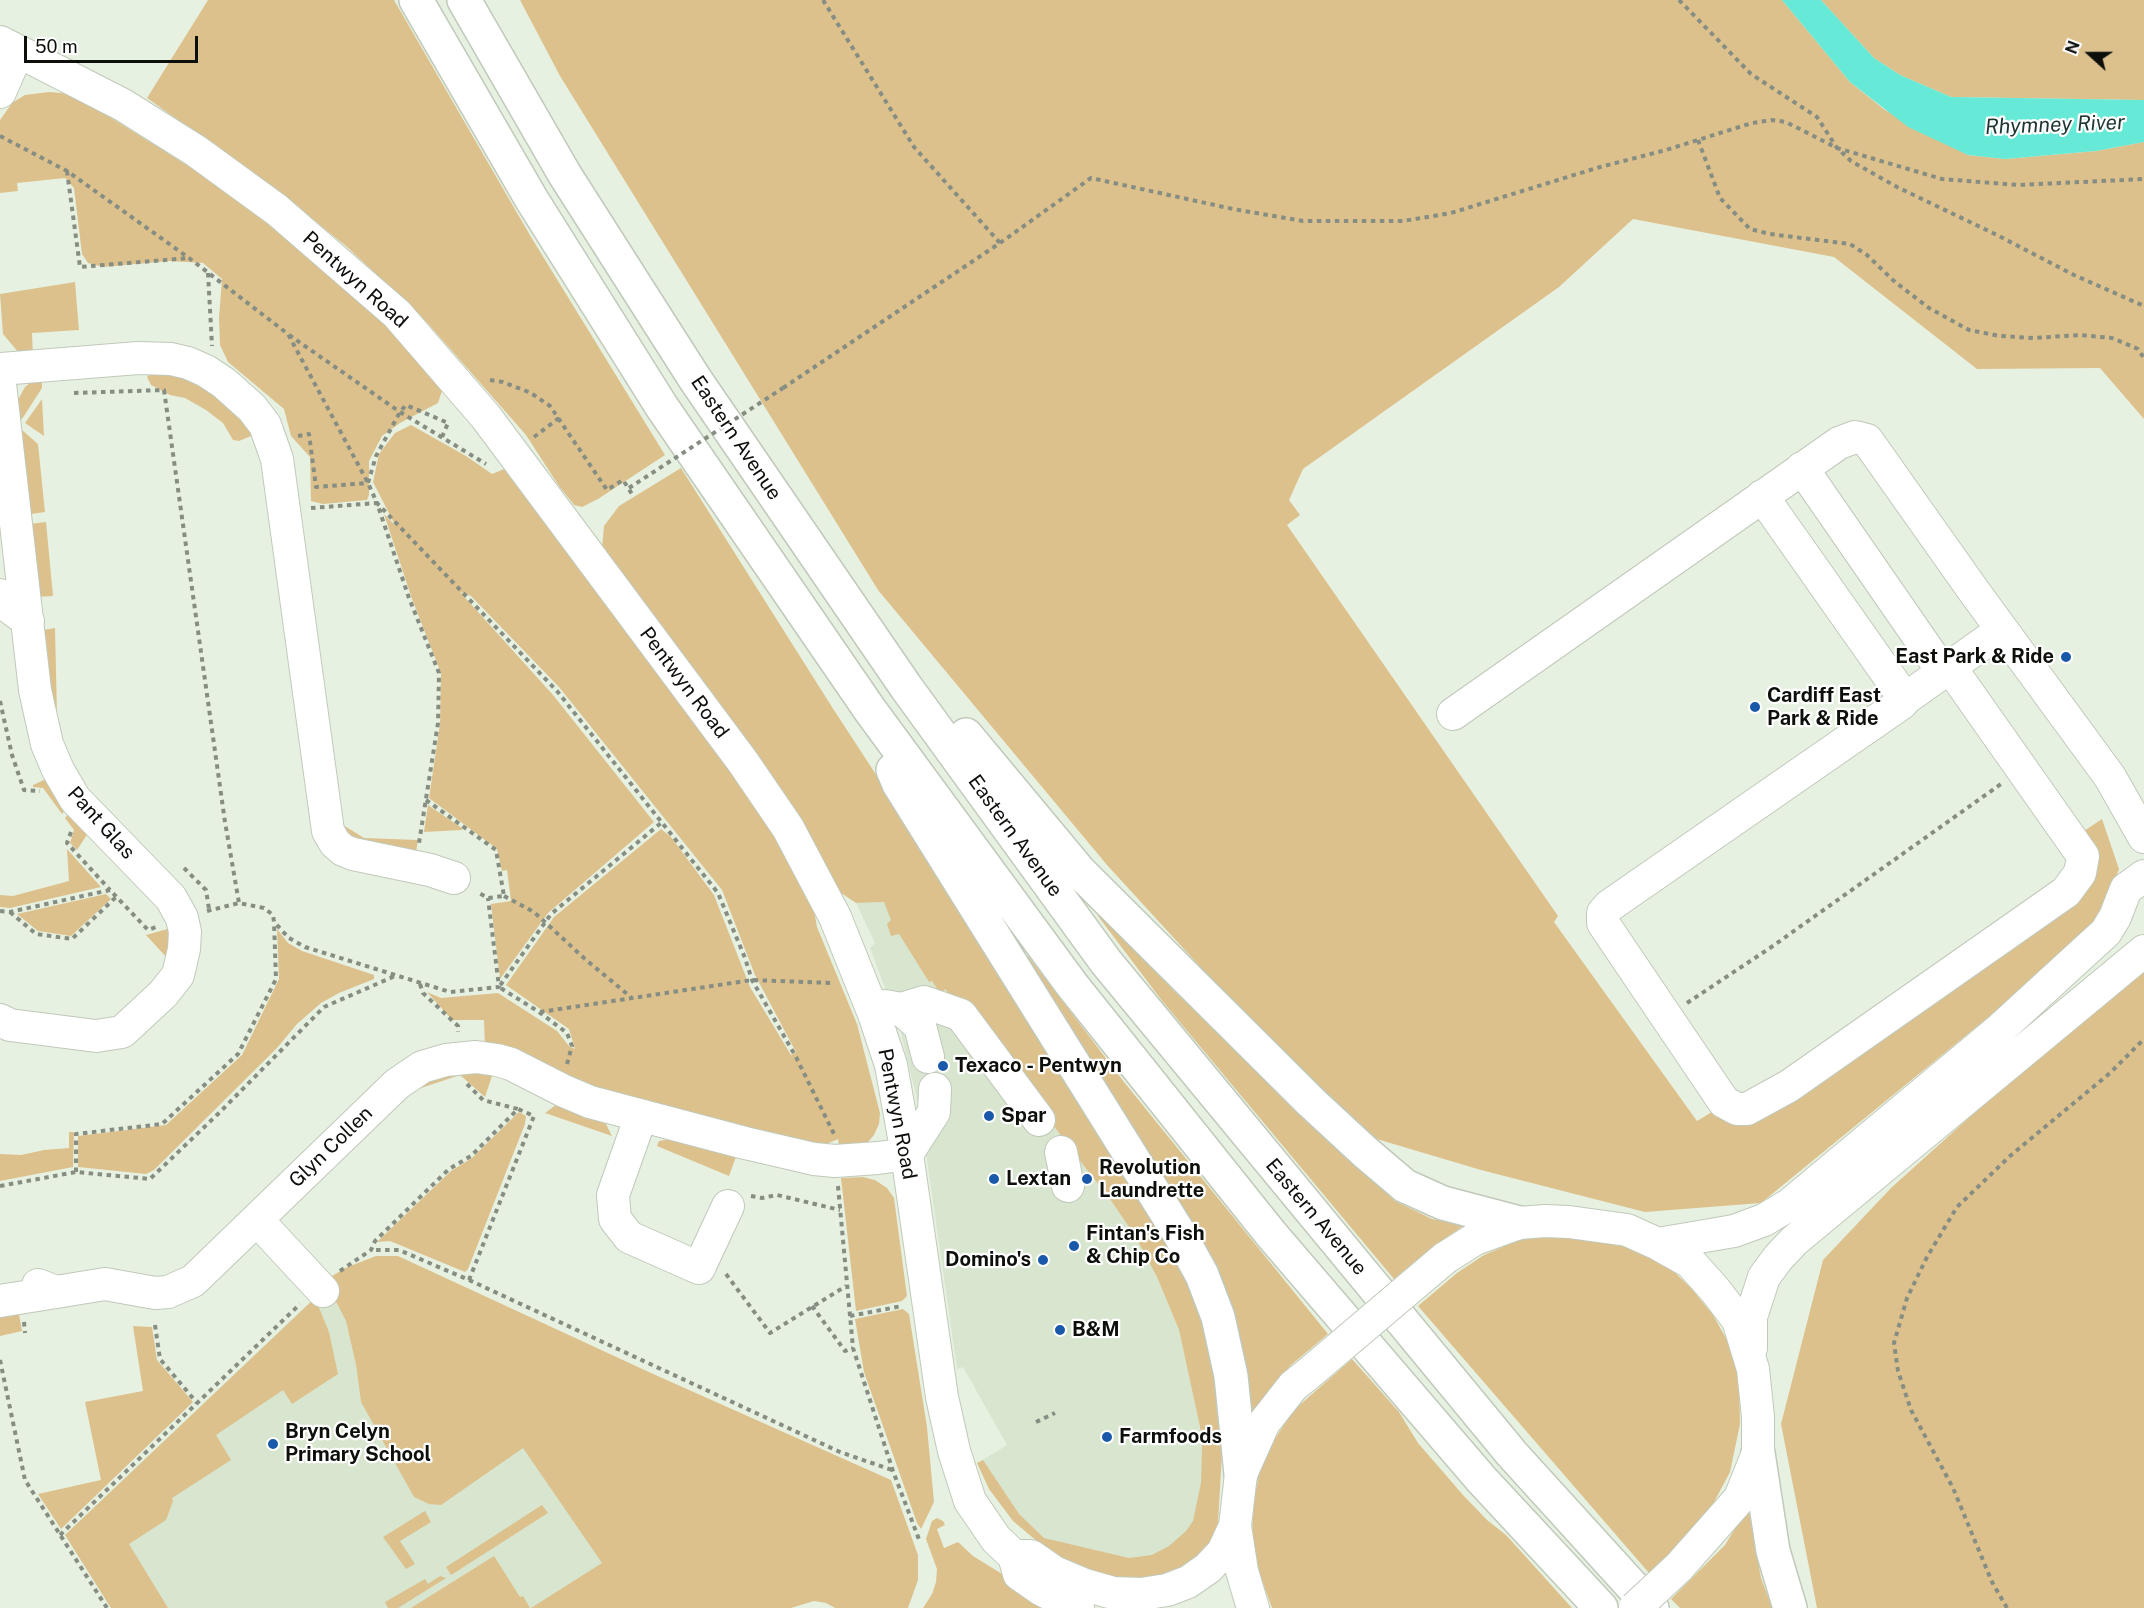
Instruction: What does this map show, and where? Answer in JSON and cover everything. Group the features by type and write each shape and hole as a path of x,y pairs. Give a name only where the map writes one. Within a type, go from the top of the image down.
{"highway":[{"path":"416,0 532,200 662,406 870,710 1072,985 1271,1234 1482,1480 1601,1608"},
{"name":"Eastern Avenue","path":"464,0 565,175 689,369 906,687 1106,962 1512,1454 1652,1608"},
{"path":"906,687 966,735 1080,872 1311,1102 1365,1152 1414,1191 1443,1203 1519,1223"},
{"path":"870,710 899,784 1173,1223 1202,1275 1218,1317 1232,1376 1240,1474"},
{"path":"1758,1453 1773,1551 1790,1608"}],"street":[{"path":"0,92 9,47"},
{"name":"Pentwyn Road","path":"9,47 123,105 204,157 277,210 398,315 506,443 743,762 788,828 835,917 870,1004 891,1065 907,1154 942,1397 954,1451 970,1501 996,1539 1014,1556 1019,1574 1042,1590 1078,1608"},
{"path":"0,369 149,358 179,361 206,371 237,393 252,408 265,425 277,459 328,831 335,843 343,850 353,854 454,878"},
{"name":"Pant Glas","path":"0,384 6,489 28,621 40,715 47,744 58,770 75,799 171,898 182,918 185,932 178,975 163,994 122,1032 100,1037 10,1025 0,1020"},
{"path":"1453,714 1802,468 1839,443 1855,437 1867,440 2110,777 2144,837"},
{"path":"1802,468 1946,670 2022,769 2083,856 2080,873 2066,892 1789,1086 1747,1109 1737,1109 1725,1102 1666,1017 1603,923 1603,914 1609,906 1902,703 1905,699 1946,670 2002,630"},
{"path":"1762,496 1905,699"},
{"path":"0,595 1,601 28,621"},
{"path":"1658,1244 1734,1231 1764,1220 1789,1205 2048,986 2106,932 2115,917 2126,889 2144,876"},
{"path":"1635,1608 1679,1567 1740,1498 1758,1453 1758,1418 1751,1361 1751,1317 1764,1277 1778,1258 1794,1241 2144,951"},
{"path":"870,1004 901,1009 924,1002 961,1015 1039,1120"},
{"path":"901,1009 920,1026 928,1057"},
{"name":"Glyn Collen","path":"0,1301 47,1289 105,1284 155,1293 168,1292 182,1287 193,1281 257,1221 397,1084 422,1067 460,1068 476,1057 511,1064 590,1102 789,1154 835,1148 869,1159 907,1154"},
{"path":"907,1154 934,1112 935,1089"},
{"path":"641,1116 613,1195 615,1219 629,1238 699,1268 708,1249 740,1201"},
{"path":"1061,1152 1068,1186"},
{"path":"257,1221 321,1288"},
{"path":"1253,1608 1242,1571 1235,1526 1240,1474 1264,1423 1293,1386 1445,1258 1475,1239 1519,1223 1545,1221 1594,1224 1627,1230 1690,1262 1738,1320 1751,1361"},
{"path":"1014,1556 1031,1556 1054,1572 1085,1585 1113,1593 1141,1594 1167,1590 1188,1582 1208,1568 1223,1552 1235,1526"}],"path":[{"path":"823,0 914,147 1000,243"},
{"path":"1679,0 1751,74 1817,117 1838,148 1851,161 1897,188 1998,235 2074,275 2144,306"},
{"path":"629,488 1000,243 1091,178 1233,209 1303,221 1403,221 1451,213 1600,167 1752,123 1772,120 1786,122 1838,148 1942,178 2018,185 2144,179"},
{"path":"0,136 67,171 208,272 288,334 400,412 494,469"},
{"path":"1698,140 1720,198 1750,229 1770,234 1850,244 1867,255 1895,282 1929,308 1970,330 2000,336 2034,338 2080,335 2112,338 2138,349 2144,358"},
{"path":"67,171 80,267 189,258"},
{"path":"208,272 212,348"},
{"path":"288,334 368,483 409,598 439,673 438,723 415,867"},
{"path":"483,379 502,382 531,393 550,406 607,490 623,480 632,494"},
{"path":"69,393 164,390 225,822 239,903"},
{"path":"368,483 376,456 406,405 448,423"},
{"path":"442,437 452,416"},
{"path":"539,433 559,418"},
{"path":"298,436 309,434 316,487 368,483"},
{"path":"284,510 376,503"},
{"path":"376,503 556,691 718,894 752,980 796,1057 835,1148 853,1348 893,1471 920,1542"},
{"path":"1666,1017 1770,948 2022,769"},
{"path":"426,800 496,850 504,896"},
{"path":"499,987 551,914 661,823"},
{"path":"184,868 206,890 210,910"},
{"path":"0,911 10,912 110,890 148,930 164,924"},
{"path":"499,987 488,898 504,896 534,912 633,999"},
{"path":"10,912 36,934 72,939 116,897"},
{"path":"76,1172 76,1134 162,1124 238,1054 276,979 273,915 264,908 239,903 201,913"},
{"path":"274,922 289,938 305,947 450,992 499,987 539,1012 567,1034 573,1046 559,1089"},
{"path":"0,1186 76,1172 150,1179 324,1007 395,976"},
{"path":"539,1012 752,980 845,984"},
{"path":"419,983 423,993 458,1026 460,1068 483,1100 518,1109 534,1116 469,1280"},
{"path":"2007,1608 1992,1582 1953,1488 1911,1410 1898,1371 1894,1342 1907,1298 1927,1257 1957,1206 2010,1156 2110,1073 2144,1039"},
{"path":"60,1535 321,1288 371,1250 375,1241 449,1168 471,1156 518,1109"},
{"path":"740,1201 777,1195 840,1210"},
{"path":"708,1249 770,1333 846,1286"},
{"path":"371,1250 399,1250 469,1280 840,1452 893,1471"},
{"path":"850,1316 911,1304"},
{"path":"812,1306 845,1351 853,1348"},
{"path":"155,1325 160,1359 197,1403"},
{"path":"0,1360 25,1480 107,1608"},
{"path":"1036,1422 1055,1413"}],"shaded area":[{"path":"208,0 394,0 531,237 665,455 598,499 582,507 574,505 526,435 423,318 346,246 270,185 147,98"},
{"path":"520,0 1782,0 1850,82 1885,110 1968,155 2005,159 2096,151 2144,142 2144,419 2100,368 1977,369 1834,257 1633,219 1559,287 1303,469 1289,500 1300,515 1287,525 1558,916 1554,922 1697,1121 1717,1109 1727,1116 2076,897 2081,833 2102,819 2119,869 2096,929 1761,1203 1645,1212 1481,1170 1370,1137 1249,1020 1107,865 878,590 560,76"},
{"path":"1821,0 2144,0 2144,100 1951,97 1900,75 1874,58"},
{"path":"49,92 73,94 209,179 389,312 443,388 438,403 400,423 382,436 369,461 367,500 323,504 311,501 310,457 291,436 284,409 228,362 220,345 219,318 222,279 203,263 169,261 103,267 88,263 82,254 74,188 65,178 17,183 18,191 0,193 0,120 12,103 25,95"},
{"path":"75,282 79,330 32,333 33,357 19,353 3,334 0,294"},
{"path":"157,367 193,373 252,426 251,436 239,441 233,440 223,423 206,410 185,398 170,395 151,385 147,377"},
{"path":"42,378 42,388 22,419 17,419 15,405 25,387 34,380"},
{"path":"42,399 44,436 25,423"},
{"path":"411,425 466,456 492,474 514,465 722,753 809,884 817,927 857,1024 880,1113 879,1124 868,1142 862,1145 839,1146 838,1139 820,1147 647,1108 485,1048 484,1020 452,1020 427,992 441,998 498,993 557,1031 569,1046 575,1049 569,1029 506,985 554,917 661,829 671,837 714,895 750,987 791,1055 796,1052 755,975 722,890 559,687 471,596 460,592 553,695 654,822 548,913 500,979 491,904 511,901 507,870 502,871 497,849 429,798 440,724 441,673 412,599 384,514 395,525 373,482 379,454 395,433"},
{"path":"17,430 22,430 38,444 45,512 31,514"},
{"path":"681,468 944,879 1194,1286 1211,1345 1221,1404 1222,1453 1218,1523 1209,1543 1199,1557 1184,1568 1164,1576 1140,1580 1116,1580 1057,1558 1013,1521 989,1489 977,1463 983,1460 1019,1514 1044,1538 1129,1558 1152,1555 1169,1546 1186,1531 1193,1521 1201,1483 1200,1427 1179,1330 1157,1277 1135,1236 1110,1199 945,989 941,995 932,981 929,982 899,934 891,936 887,924 891,920 884,902 856,903 841,893 762,761 602,549 604,526 619,506"},
{"path":"46,522 53,596 34,597 29,524"},
{"path":"55,628 57,715 52,715 39,631"},
{"path":"46,779 67,808 62,814 43,788 33,787"},
{"path":"428,805 462,828 462,830 424,832"},
{"path":"70,812 88,833 77,850 70,843 74,830 65,818"},
{"path":"343,825 364,838 418,840 415,858 340,835"},
{"path":"67,849 101,887 10,908 0,907 0,895 13,896 69,881"},
{"path":"106,894 111,899 71,936 38,931 17,914"},
{"path":"884,902 899,934 929,982 932,981 941,994 945,989 1110,1199 1135,1236 1157,1277 1179,1330 1200,1427 1208,1519 1140,1571 1044,1541 1018,1515 981,1461 1007,1445 963,1367 957,1369 920,1111 899,1025 870,948 875,943 856,903"},
{"path":"1101,912 1174,991 1395,1201 1432,1219 1465,1225 1435,1245 1394,1279 1163,1002 1098,916"},
{"path":"171,928 168,959 146,935"},
{"path":"277,929 288,943 302,951 374,975 374,979 321,1003 297,1024 277,1048 154,1170 146,1174 78,1167 78,1136 166,1125 242,1055 279,979"},
{"path":"1028,956 1124,1082 1328,1334 1291,1365 1245,1419 1233,1319 1201,1238 1021,961"},
{"path":"2144,960 2144,1608 1817,1608 1781,1424 1823,1260 1891,1188"},
{"path":"494,1070 485,1097 460,1075 403,1094 431,1076"},
{"path":"557,1104 599,1118 605,1122 612,1136 545,1113"},
{"path":"519,1112 526,1116 525,1124 465,1272 390,1241 377,1242 451,1171 472,1158"},
{"path":"69,1132 74,1132 73,1167 0,1181 0,1154 21,1155 69,1148"},
{"path":"670,1139 689,1141 737,1154 729,1176 657,1146 659,1141"},
{"path":"863,1177 875,1180 887,1188 894,1198 907,1296 902,1301 856,1311 841,1178"},
{"path":"1576,1233 1636,1248 1669,1267 1691,1288 1713,1315 1727,1340 1739,1379 1740,1424 1730,1472 1712,1506 1680,1545 1649,1573 1418,1306 1457,1273 1484,1255 1514,1242 1541,1235"},
{"path":"376,1256 398,1256 651,1373 891,1480 918,1555 918,1580 908,1608 835,1608 826,1603 814,1601 791,1608 531,1608 602,1563 523,1448 441,1505 429,1504 414,1497 361,1402 356,1365 346,1321 335,1300 329,1278 345,1268"},
{"name":"Bryn Celyn Primary School","path":"327,1286 346,1321 361,1402 534,1440 650,1608 111,1608 65,1535"},
{"path":"315,1298 329,1332 338,1374 292,1404 283,1390 216,1435 231,1460 172,1498 166,1520 129,1544 168,1608 111,1608 65,1535"},
{"path":"903,1309 909,1314 927,1427 934,1502 921,1529 864,1372 855,1319"},
{"path":"19,1314 22,1331 0,1336 0,1317"},
{"path":"133,1326 152,1327 157,1360 193,1402 61,1529 38,1494 101,1480 85,1402 143,1391"},
{"path":"1352,1359 1399,1412 1418,1443 1463,1495 1487,1520 1506,1535 1572,1608 1272,1608 1256,1564 1252,1533 1254,1499 1260,1471 1272,1443 1294,1410"},
{"path":"542,1505 548,1513 451,1575 446,1567"},
{"path":"1748,1507 1761,1578 1772,1608 1680,1608 1671,1599 1725,1545"},
{"path":"425,1511 431,1522 400,1541 415,1564 406,1569 383,1537"},
{"path":"937,1518 945,1525 937,1529 944,1548 958,1542 973,1556 1057,1608 923,1608 936,1582 937,1569 926,1539 932,1521"},
{"path":"494,1556 520,1597 523,1596 530,1608 411,1608"},
{"path":"440,1576 446,1578 398,1608 388,1608 385,1602 425,1579 428,1584"}],"water":[{"name":"Rhymney River","path":"1782,0 1821,0 1874,58 1900,75 1951,97 2144,100 2144,142 2096,151 2005,159 1968,155 1908,127 1850,82"}],"place":[{"name":"East Park & Ride","path":"2066,657"},
{"name":"Cardiff East Park & Ride","path":"1755,707"},
{"name":"Texaco - Pentwyn","path":"943,1066"},
{"name":"Spar","path":"989,1116"},
{"name":"Lextan","path":"994,1179"},
{"name":"Revolution Laundrette","path":"1087,1179"},
{"name":"Fintan's Fish & Chip Co","path":"1074,1246"},
{"name":"Domino's","path":"1043,1260"},
{"name":"B&M","path":"1060,1330"},
{"name":"Farmfoods","path":"1107,1437"},
{"name":"Bryn Celyn Primary School","path":"273,1444"}]}
